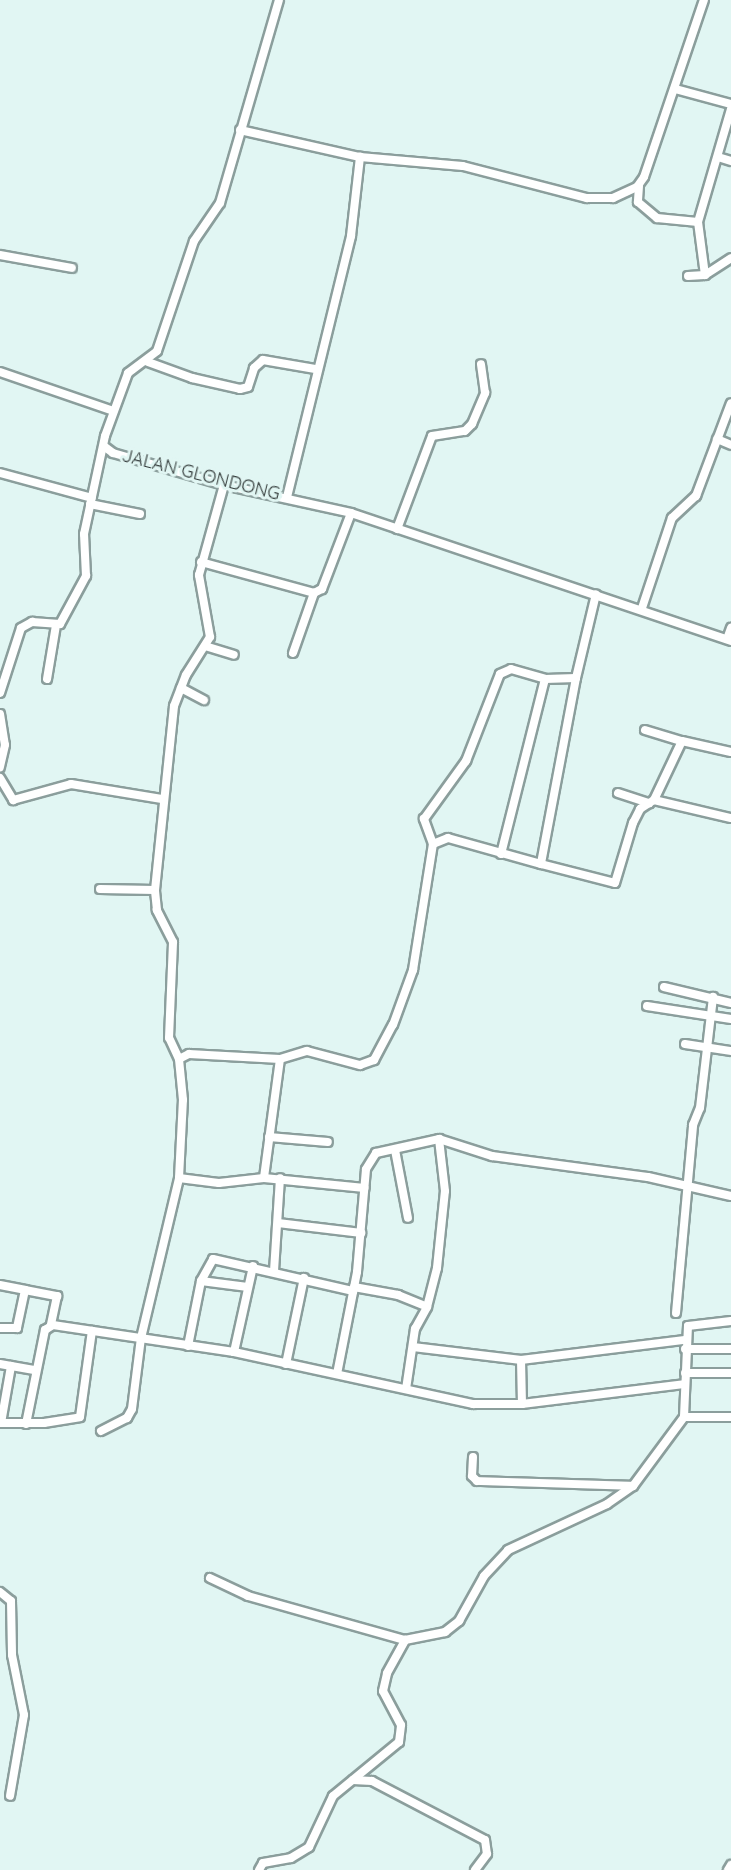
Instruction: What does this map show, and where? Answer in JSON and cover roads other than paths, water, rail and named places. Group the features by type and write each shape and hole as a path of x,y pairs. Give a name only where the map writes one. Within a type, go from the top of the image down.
{"street":[{"name":"JALAN GLONDONG","path":"279,0 220,203 194,241 162,338 148,362 128,373 113,411 105,447 113,453 224,485 287,497 351,513 449,548 642,608 729,640"},
{"path":"698,222 657,218 638,202 639,186 675,89 704,0"},
{"path":"675,89 731,104"},
{"path":"705,275 698,222 731,109"},
{"path":"240,130 360,158 463,166 600,200 639,186"},
{"path":"718,157 731,161"},
{"path":"287,497 315,369 351,236 360,158"},
{"path":"0,255 72,268"},
{"path":"688,276 705,275 731,258"},
{"path":"148,362 192,378 240,389 248,387 254,368 263,360 315,369"},
{"path":"397,529 432,436 465,431 472,424 485,393 481,364"},
{"path":"0,372 113,411"},
{"path":"642,608 672,518 696,496 731,403"},
{"path":"717,439 731,445"},
{"path":"0,693 21,628 32,622 56,625 64,622 86,576 84,534 105,447"},
{"path":"0,473 91,501 140,513"},
{"path":"100,1431 130,1414 141,1338 179,1178 183,1100 179,1059 169,1038 172,942 157,910 155,890 162,799 174,706 181,688 205,646 210,628 200,588 201,562 224,485"},
{"path":"201,562 314,593 322,589 351,513"},
{"path":"293,653 314,593"},
{"path":"541,864 576,678 596,594"},
{"path":"47,679 56,625"},
{"path":"729,640 731,628"},
{"path":"205,646 234,655"},
{"path":"179,1059 189,1054 280,1059 307,1051 360,1065 374,1060 406,994 433,844 424,819 466,761 500,674 511,669 545,679 576,678"},
{"path":"501,854 545,679"},
{"path":"181,688 204,700"},
{"path":"0,714 5,745 0,767"},
{"path":"645,730 731,752"},
{"path":"433,844 448,838 615,883 633,823 652,801 682,741"},
{"path":"0,778 13,800 71,784 162,799"},
{"path":"618,793 731,818"},
{"path":"100,889 155,890"},
{"path":"664,987 731,1003"},
{"path":"676,1313 687,1188 708,1048 713,997"},
{"path":"648,1006 731,1019"},
{"path":"685,1044 731,1052"},
{"path":"264,1178 280,1059"},
{"path":"269,1137 328,1142"},
{"path":"406,1389 415,1329 427,1307 445,1191 439,1138"},
{"path":"337,1374 353,1289 361,1233 364,1188 371,1156 439,1138 492,1156 648,1178 731,1196"},
{"path":"395,1150 408,1218"},
{"path":"179,1178 219,1183 280,1178 364,1188"},
{"path":"274,1271 280,1178"},
{"path":"278,1224 361,1233"},
{"path":"188,1346 201,1281 213,1259 353,1289 398,1295 427,1307"},
{"path":"234,1352 253,1266"},
{"path":"286,1364 304,1278"},
{"path":"201,1281 248,1287"},
{"path":"0,1285 57,1296 51,1325 45,1330 35,1371 26,1424"},
{"path":"0,1328 16,1328 25,1290"},
{"path":"210,1578 248,1596 405,1640 453,1627 484,1576 508,1550 607,1504 633,1486 684,1417 685,1345 690,1324 731,1321"},
{"path":"51,1325 234,1352 473,1404 522,1404 684,1384"},
{"path":"11,1366 0,1423 26,1424 80,1417 92,1331"},
{"path":"413,1347 521,1360 685,1345 731,1349"},
{"path":"521,1360 522,1404"},
{"path":"0,1364 35,1371"},
{"path":"685,1373 731,1373"},
{"path":"684,1417 731,1417"},
{"path":"474,1457 472,1476 477,1481 633,1486"},
{"path":"0,1592 11,1601 12,1655 24,1708 17,1777 10,1796"},
{"path":"259,1870 263,1863 291,1858 309,1847 333,1796 402,1736 383,1691 387,1673 405,1640"},
{"path":"353,1780 372,1781 485,1840 487,1854 475,1870"},
{"path":"728,1870 731,1865"}]}
